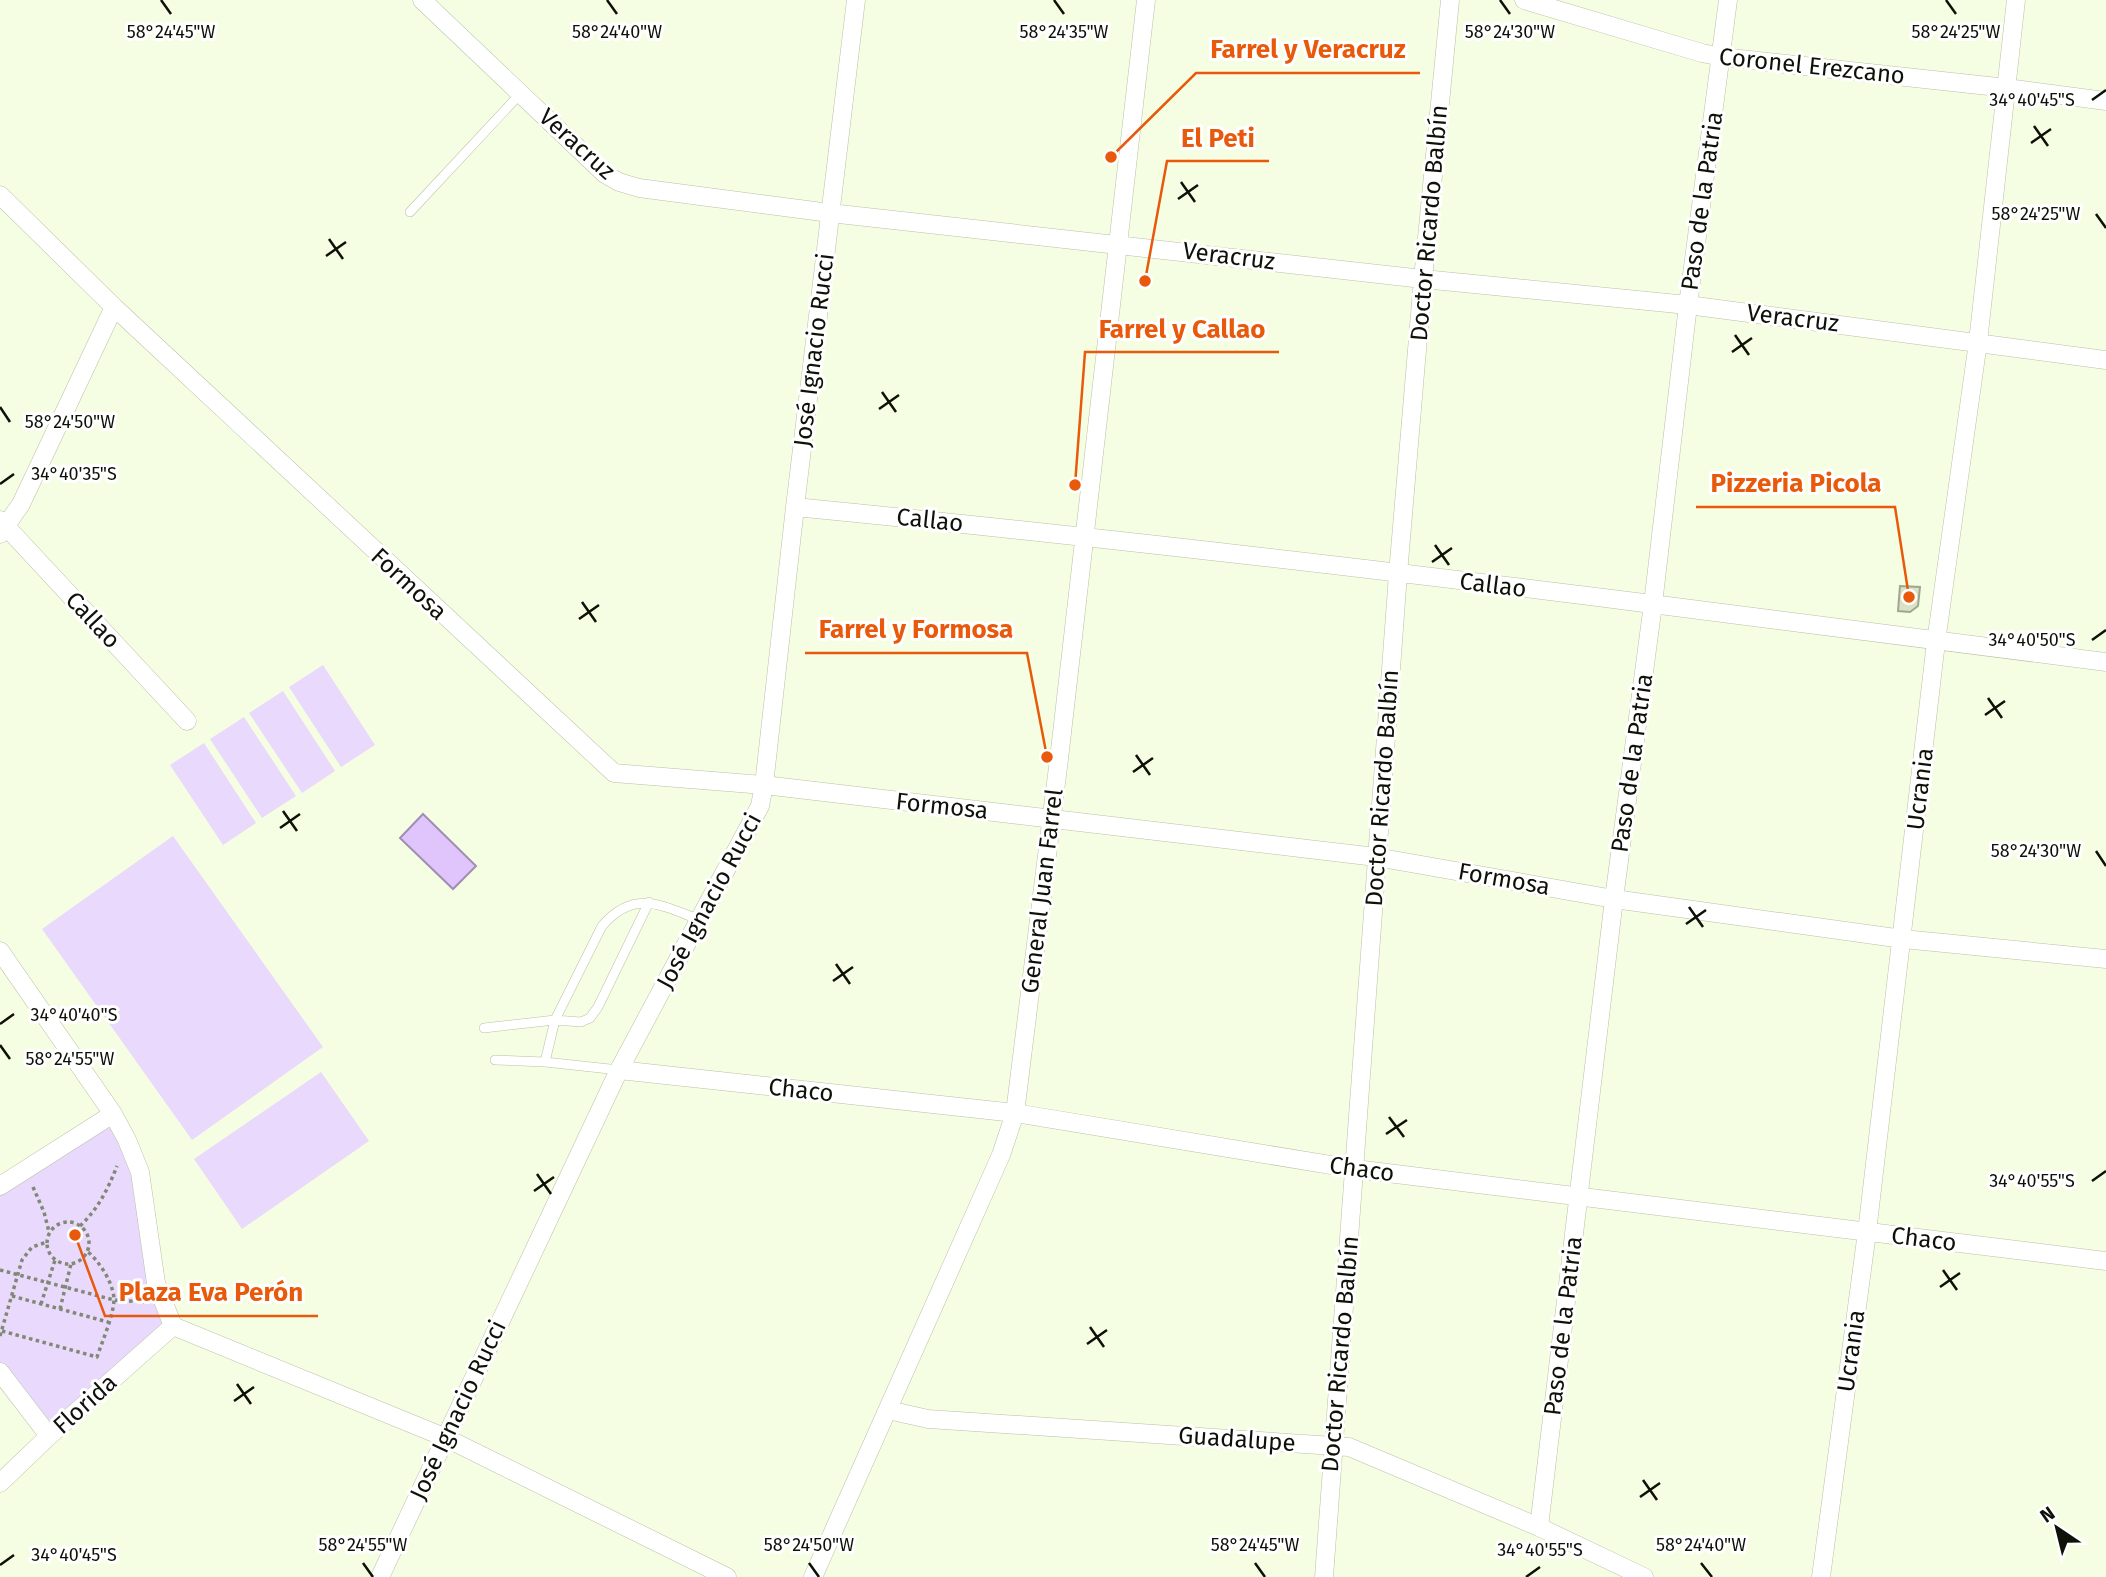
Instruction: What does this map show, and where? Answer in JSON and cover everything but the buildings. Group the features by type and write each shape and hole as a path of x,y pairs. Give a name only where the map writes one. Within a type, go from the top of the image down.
{"street":[{"name":"Veracruz","path":"422,0 605,174 639,188 830,213 1423,279 1688,305 2106,360"},
{"name":"José Ignacio Rucci","path":"380,1577 619,1070 755,815 764,785 856,0"},
{"name":"General Juan Farrel","path":"813,1577 1001,1155 1015,1113 1146,0"},
{"name":"Doctor Ricardo Balbín","path":"1324,1577 1398,574 1450,0"},
{"name":"Coronel Erezcano","path":"1524,0 1722,57 2106,101"},
{"name":"Paso de la Patria","path":"1539,1527 1614,898 1728,0"},
{"name":"Ucrania","path":"1821,1577 1867,1232 1937,642 1978,342 2016,0"},
{"name":"Formosa","path":"0,195 114,307 608,770 625,776 764,785 1376,857 1614,898 1903,939 2106,959"},
{"path":"2,527 20,504 114,307"},
{"name":"Callao","path":"795,507 1083,535 2106,662"},
{"name":"Callao","path":"2,527 187,721"},
{"path":"0,951 114,1114 127,1140 140,1172 156,1283 173,1326 444,1437 727,1577"},
{"name":"Chaco","path":"619,1070 1015,1113 1355,1169 2106,1261"},
{"path":"0,1186 114,1114"},
{"name":"Florida","path":"0,1483 173,1326"},
{"path":"0,1372 49,1436"},
{"name":"Guadalupe","path":"888,1410 928,1419 1332,1445 1362,1452 1539,1527 1644,1577"}],"lane":[{"path":"410,212 521,93"},
{"path":"484,1028 555,1020 581,1021 590,1018 598,1007 649,902"},
{"path":"545,1062 555,1020 602,926 613,913 623,907 649,902 700,920"},
{"path":"495,1060 619,1070"}],"path":[{"path":"80,1226 93,1213 109,1186 127,1140"},
{"path":"23,1171 40,1202 49,1234"},
{"path":"64,1222 80,1226 87,1234 87,1251 81,1260 71,1264 55,1260 50,1255 47,1242 49,1234 64,1222"},
{"path":"47,1242 32,1247 26,1253 1,1334 97,1357 114,1300 101,1268 87,1251"},
{"path":"41,1304 55,1260"},
{"path":"60,1309 71,1264"},
{"path":"0,1270 114,1300 163,1304"},
{"path":"12,1296 108,1322"}],"shaded area":[{"path":"323,665 375,745 341,767 289,687"},
{"path":"283,691 335,771 302,793 249,713"},
{"path":"244,717 296,796 262,818 210,739"},
{"path":"204,743 256,823 223,845 170,765"},
{"path":"423,814 476,866 453,889 400,838"},
{"path":"173,836 323,1047 192,1140 42,929"},
{"path":"321,1072 369,1141 242,1229 194,1159"},
{"path":"113,1114 127,1140 173,1326 49,1436 0,1372 0,1186"}],"place":[{"name":"Farrel y Veracruz","path":"1111,157"},
{"name":"El Peti","path":"1145,281"},
{"name":"Farrel y Callao","path":"1075,485"},
{"name":"Pizzeria Picola","path":"1909,597"},
{"name":"Farrel y Formosa","path":"1047,757"},
{"name":"Plaza Eva Perón","path":"75,1235"}]}
